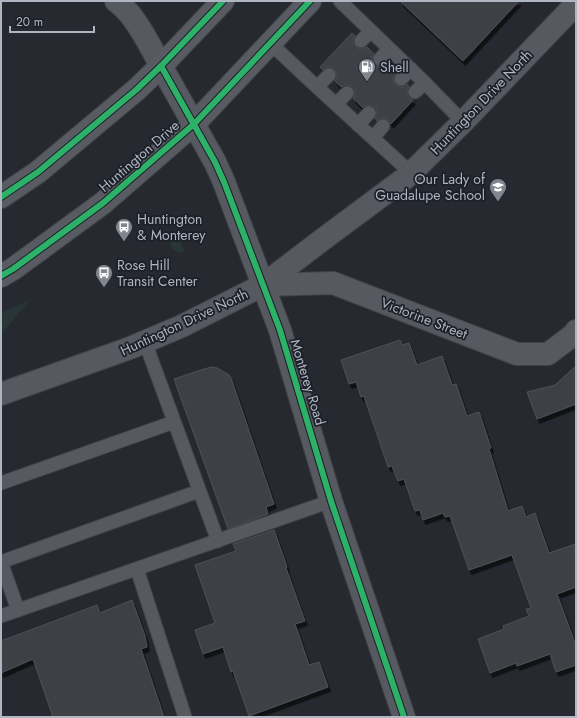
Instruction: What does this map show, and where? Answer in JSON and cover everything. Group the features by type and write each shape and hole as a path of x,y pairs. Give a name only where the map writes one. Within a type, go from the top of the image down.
{"main road":[{"path":"1,197 38,172 136,90 223,1"},
{"name":"Huntington Drive","path":"1,276 13,269 103,203 194,124 310,1"}],"street":[{"name":"Monterey Road","path":"116,1 127,11 147,40 215,162 224,182 280,330 331,501 399,716"},
{"name":"Huntington Drive North","path":"1,394 145,342 182,326 263,285 411,173 463,122 576,4"},
{"name":"Victorine Street","path":"263,285 333,283 517,354 548,354 576,331"}],"lane":[{"path":"340,1 411,69 463,122"},
{"path":"361,42 371,30"},
{"path":"270,43 411,173"},
{"path":"380,59 389,49"},
{"path":"402,80 411,69"},
{"path":"317,87 329,75"},
{"path":"415,92 425,83"},
{"path":"336,104 347,93"},
{"path":"358,125 369,113"},
{"path":"373,138 383,126"},
{"path":"145,342 218,541"},
{"path":"1,483 174,422"},
{"path":"18,610 1,562 199,491"},
{"path":"1,616 331,501"},
{"path":"137,569 185,717"}],"shaded area":[{"path":"178,235 184,251 181,252 174,251 171,247 172,240"},
{"path":"30,300 1,334 1,313"}],"building":[{"path":"400,1 519,1 463,61"},
{"path":"352,33 355,36 353,43 356,47 363,49 367,47 374,54 372,58 374,65 379,67 386,65 395,74 393,81 396,85 403,87 407,84 409,87 407,94 409,98 413,100 391,124 385,118 381,118 377,121 375,118 377,111 375,107 370,105 363,108 353,98 355,91 352,87 345,85 341,87 335,81 337,73 334,69 327,67 323,70 320,67"},
{"path":"400,340 402,345 409,343 417,365 442,356 452,385 456,384 467,416 479,412 491,448 489,449 508,511 522,506 526,517 535,513 549,553 576,544 576,587 557,594 576,646 576,665 556,672 550,654 517,666 516,663 490,673 478,639 504,629 503,626 529,616 526,609 531,608 512,555 469,570 450,516 445,517 443,513 423,520 420,510 415,511 404,479 398,481 392,466 388,467 364,396 361,397 356,382 349,384 341,360"},
{"path":"576,366 576,404 537,419 527,392 555,385"},
{"path":"212,367 224,372 231,378 274,504 266,507 268,514 228,529 174,379"},
{"path":"274,530 305,621 295,624 309,665 319,662 328,687 249,716 233,671 231,672 223,647 203,654 195,630 215,623 195,565 236,551 233,544"},
{"path":"132,600 145,636 147,647 141,649 164,717 53,717 33,659 1,673 1,641 97,605 100,613"}],"cycle path":[{"path":"1,197 38,172 136,90 223,1"},
{"path":"1,276 13,269 103,203 194,124 310,1"},
{"path":"161,66 215,162 280,330 331,501 404,717"}],"place":[{"name":"Shell","path":"367,82"},
{"name":"Our Lady of Guadalupe School","path":"498,202"},
{"name":"Huntington & Monterey","path":"124,242"},
{"name":"Rose Hill Transit Center","path":"104,288"}]}
